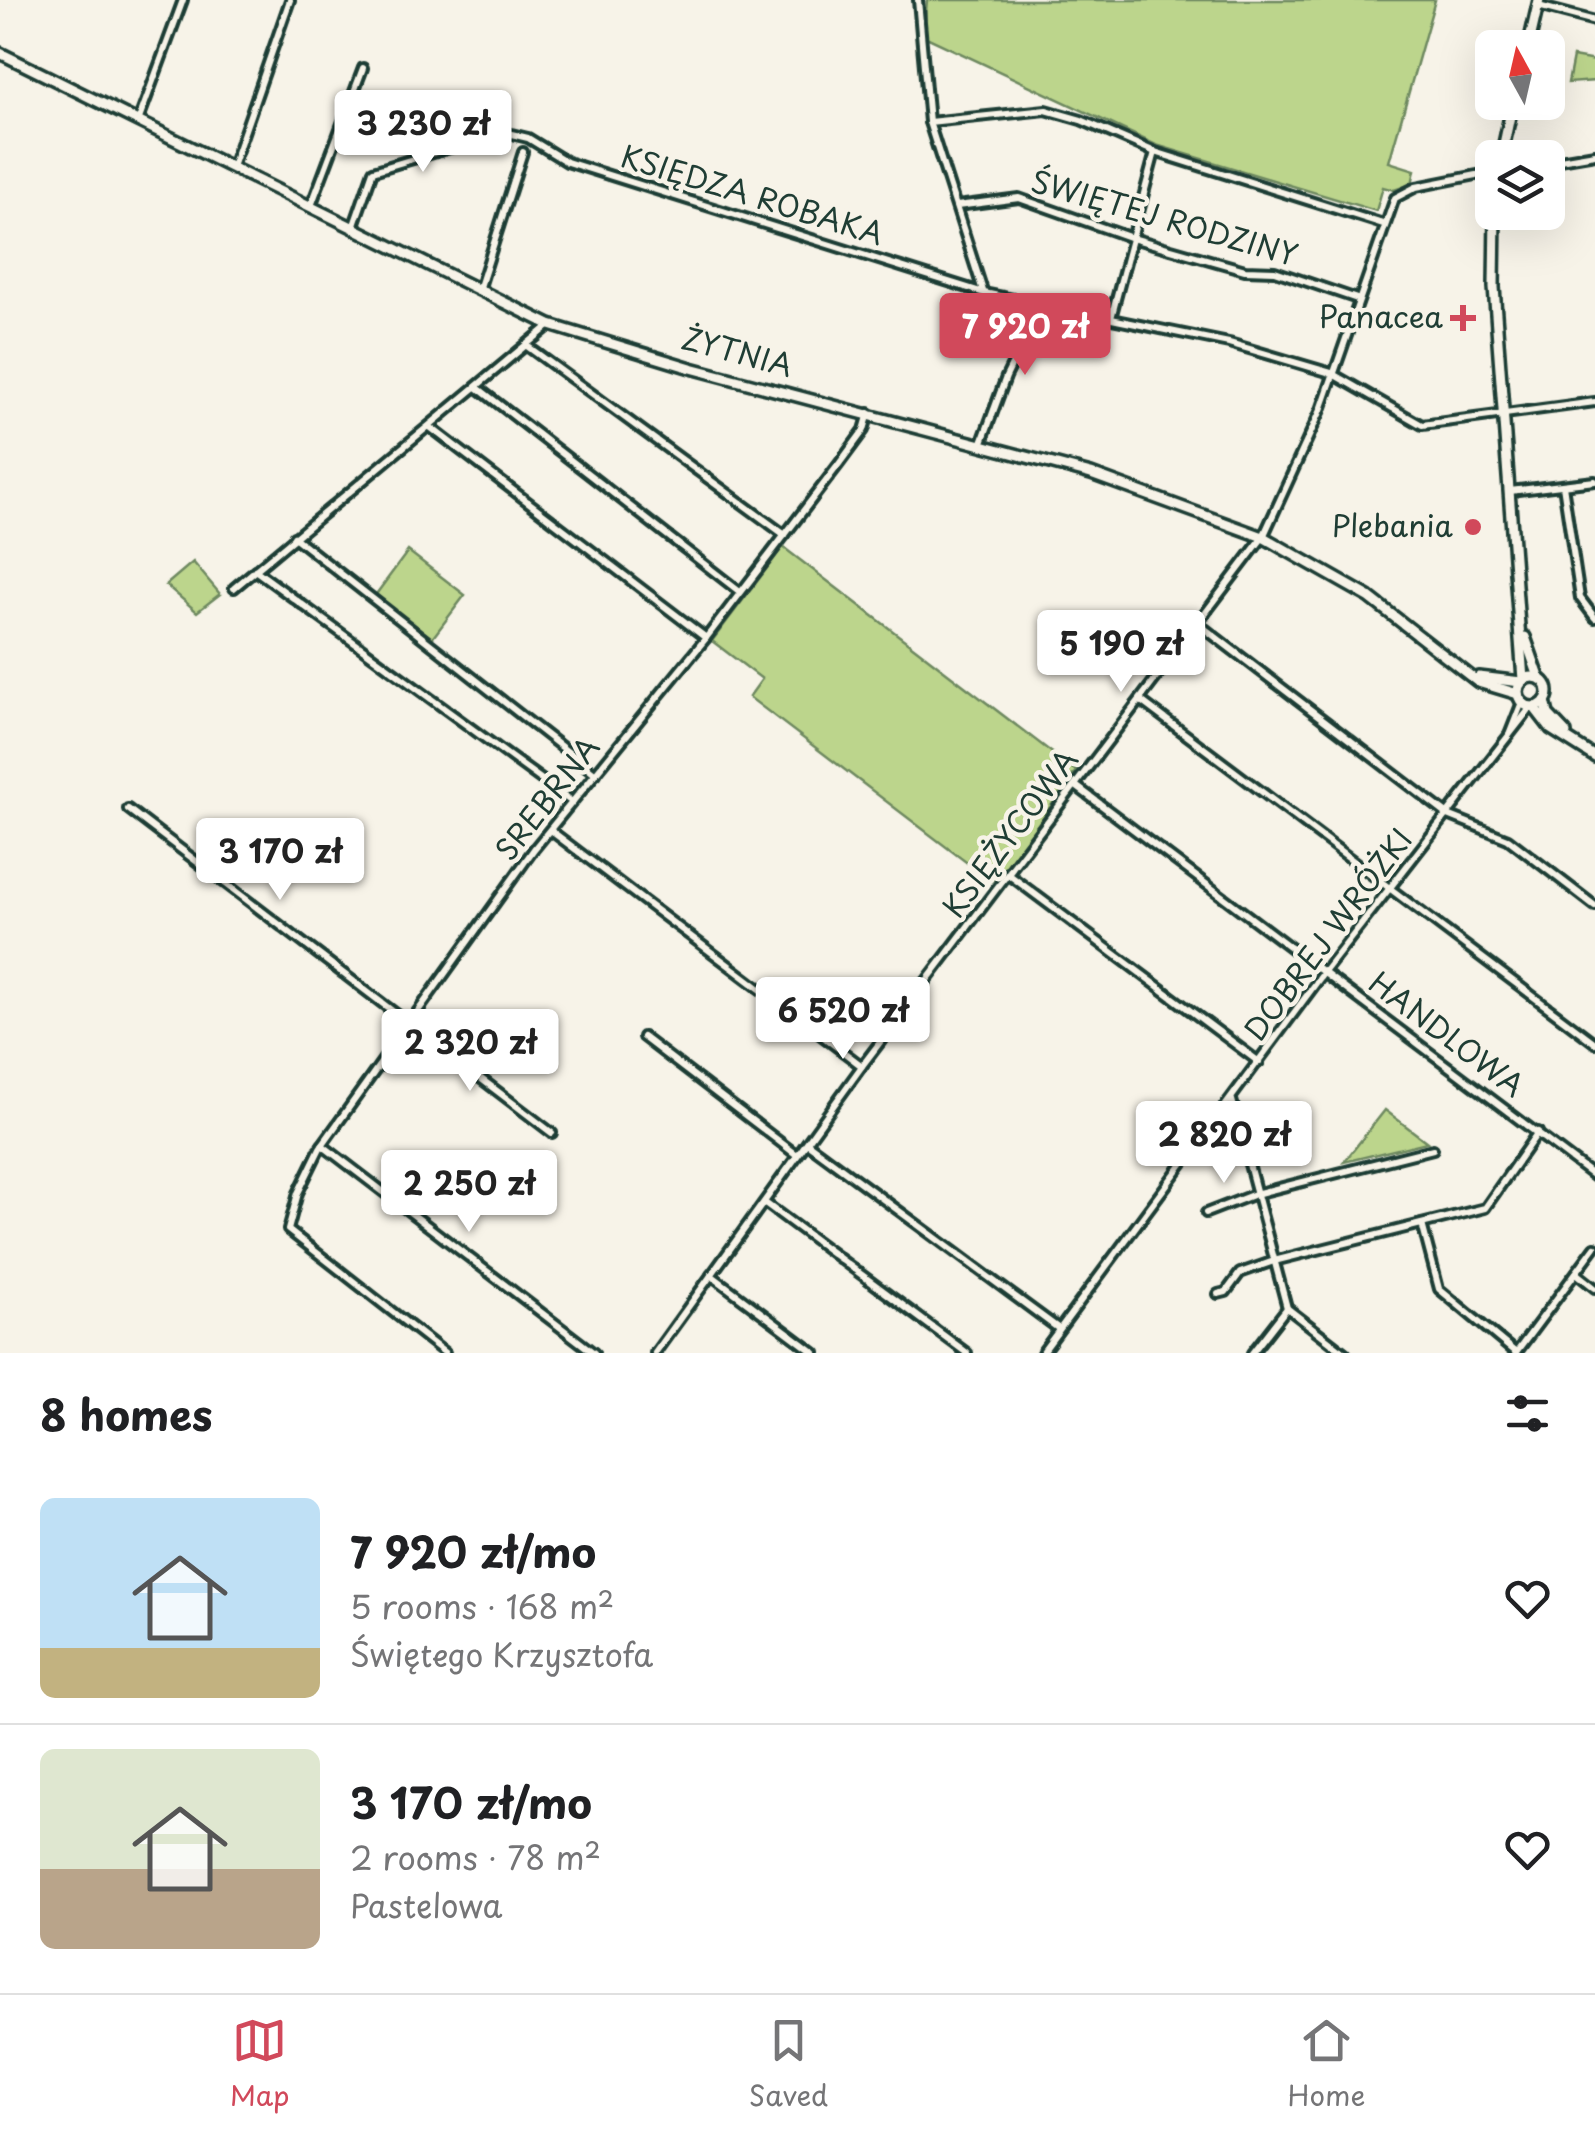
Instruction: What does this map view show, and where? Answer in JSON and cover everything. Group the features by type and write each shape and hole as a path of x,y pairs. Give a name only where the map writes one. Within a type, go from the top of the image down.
{"street":[{"path":"139,120 182,0"},
{"path":"232,167 290,0"},
{"path":"918,0 930,122 984,292"},
{"path":"1532,30 1539,3 1595,21"},
{"name":"ŻYTNIA","path":"0,54 550,325 692,368 982,442 1130,486 1263,537 1369,597 1483,684 1526,702"},
{"path":"310,207 363,68"},
{"path":"930,122 1046,110 1082,120 1156,152 1383,224 1395,198 1407,189 1475,175"},
{"name":"KSIĘDZA ROBAKA","path":"353,229 373,171 511,133 567,162 984,292 1229,342 1331,373 1422,425 1595,402"},
{"path":"479,290 523,152"},
{"path":"1111,318 1156,152"},
{"path":"1565,160 1595,156"},
{"name":"ŚWIĘTEJ RODZINY","path":"957,206 1019,198 1132,238 1245,270 1275,272 1356,299"},
{"name":"KSIĘŻYCOWA","path":"655,1353 862,1066 1263,537 1321,410 1383,224"},
{"path":"1494,230 1507,495 1526,702 1551,728 1595,758"},
{"path":"982,442 1006,376 1042,303"},
{"path":"234,588 550,325"},
{"path":"526,346 785,535"},
{"path":"478,388 740,592"},
{"name":"SREBRNA","path":"445,1353 288,1230 298,1193 322,1145 550,830 785,535 864,430 869,413"},
{"path":"430,427 706,638"},
{"path":"1507,495 1595,481"},
{"path":"1564,485 1580,598 1595,618"},
{"path":"294,538 596,774"},
{"path":"255,570 572,802"},
{"path":"1196,622 1448,815 1508,839 1595,906"},
{"path":"1521,625 1539,677 1548,688 1548,714 1574,743"},
{"name":"ŻYTNIA","path":"1466,672 1488,680 1539,677"},
{"path":"1140,700 1595,1043"},
{"path":"1526,702 1545,701"},
{"name":"DOBREJ WRÓŻKI","path":"1042,1353 1325,971 1509,737 1526,702"},
{"name":"HANDLOWA","path":"1076,786 1595,1178"},
{"path":"128,809 552,1133"},
{"path":"550,830 862,1066"},
{"path":"1008,874 1260,1063"},
{"path":"643,1037 798,1155"},
{"path":"1232,1100 1287,1308 1345,1353"},
{"path":"1218,1294 1226,1292 1240,1273 1274,1261 1485,1208 1538,1132"},
{"path":"807,1143 1059,1330"},
{"path":"322,1145 594,1353"},
{"path":"1206,1213 1256,1194 1433,1149"},
{"path":"765,1203 967,1353"},
{"path":"1422,1224 1439,1289 1516,1353 1595,1247"},
{"path":"1576,1273 1595,1288"},
{"path":"710,1275 815,1353"},
{"path":"1252,1353 1287,1308"}],"green space":[{"path":"927,0 1435,0 1389,162 1415,170 1412,184 1394,190 1383,187 1376,211 1156,145 924,36"},
{"path":"1573,57 1595,61 1595,81 1568,83"},
{"path":"783,547 1076,771 1008,866 991,881 749,697 762,679 712,641"},
{"path":"408,551 465,595 431,640 374,597"},
{"path":"193,562 220,594 197,612 166,585"},
{"path":"1385,1110 1427,1142 1344,1162"}],"place":[{"name":"Panacea","path":"1463,318"},
{"name":"Plebania","path":"1473,527"}]}
